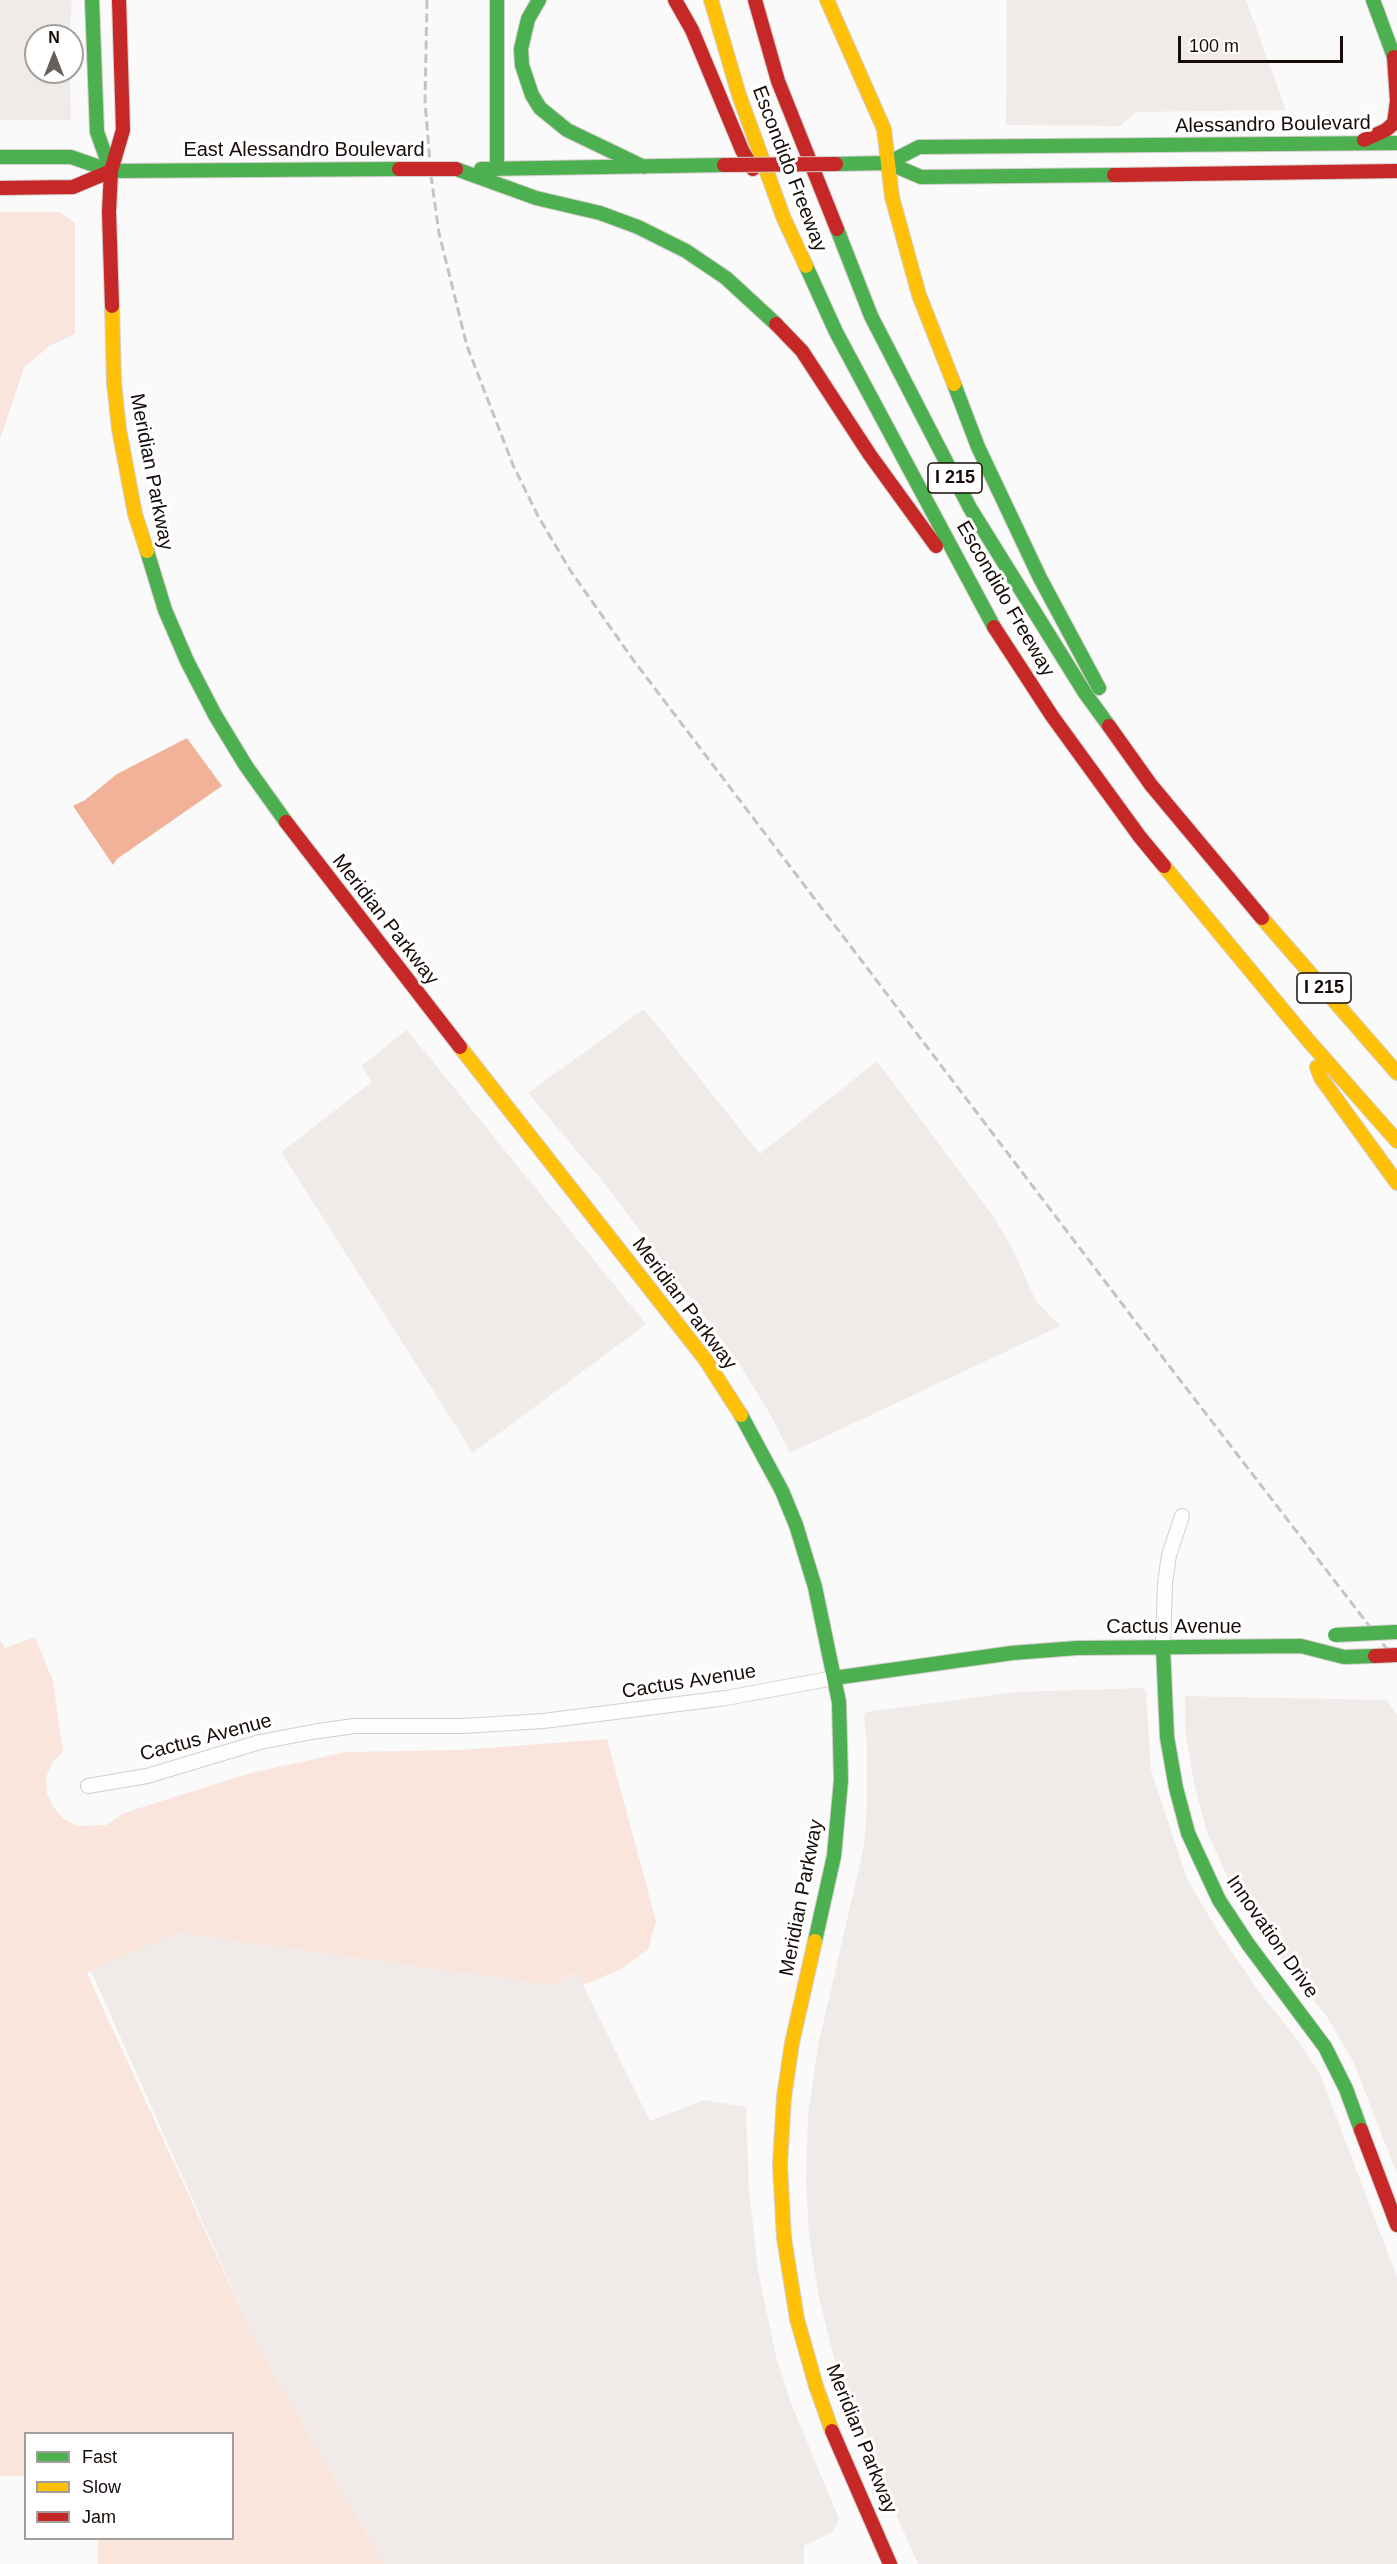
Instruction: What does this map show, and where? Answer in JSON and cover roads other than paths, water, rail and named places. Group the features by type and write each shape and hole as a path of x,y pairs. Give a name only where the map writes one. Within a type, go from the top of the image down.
{"main road":[{"path":"92,0 97,132 111,171"},
{"path":"111,171 123,130 119,0"},
{"path":"497,0 497,169 888,164 921,177 1397,171"},
{"path":"539,0 528,19 521,49 524,73 532,95 540,108 567,130 644,167"},
{"path":"675,0 692,30 742,150 784,219"},
{"name":"Escondido Freeway","path":"711,0 739,94 784,219 836,332 992,623 1052,716 1140,837 1307,1039 1397,1141"},
{"name":"Escondido Freeway","path":"755,0 778,81 871,316 970,508 1085,693 1151,785 1250,904 1397,1073"},
{"path":"827,0 884,129 892,197 919,295 978,447 1040,578 1103,695 1250,904"},
{"path":"1357,143 1386,130 1394,123 1397,101 1396,61 1373,0"},
{"name":"Alessandro Boulevard","path":"888,164 919,147 1397,143"},
{"name":"East Alessandro Boulevard","path":"0,157 71,156 111,171 497,169"},
{"path":"456,169 536,198 600,213 638,227 686,251 726,278 763,309 802,351 870,455 992,623"},
{"name":"East Alessandro Boulevard","path":"0,188 73,187 111,171"},
{"name":"Meridian Parkway","path":"111,171 114,383 119,429 141,535 165,610 187,661 215,715 246,766 314,861 705,1359 735,1404 766,1458 796,1525 815,1587 839,1701 841,1740 837,1834 792,2043 784,2097 780,2165 784,2238 797,2319 816,2386 840,2451 890,2564"},
{"path":"1307,1039 1321,1078 1397,1183"},
{"name":"Cactus Avenue","path":"1301,1646 1335,1635 1397,1632"},
{"name":"Cactus Avenue","path":"834,1678 1023,1652 1077,1648 1301,1646 1344,1657 1397,1655"},
{"name":"Innovation Drive","path":"1163,1647 1167,1737 1176,1788 1188,1833 1219,1900 1248,1944 1325,2047 1346,2089 1397,2225"}],"street":[{"name":"Innovation Drive","path":"1163,1647 1165,1582 1169,1555 1182,1516"},
{"name":"Cactus Avenue","path":"88,1786 147,1776 260,1742 312,1732 354,1726 463,1726 543,1721 726,1698 834,1678"}],"railway":[{"path":"427,0 425,101 431,176 439,233 467,346 513,465 538,516 570,570 634,661 1397,1662"}]}
